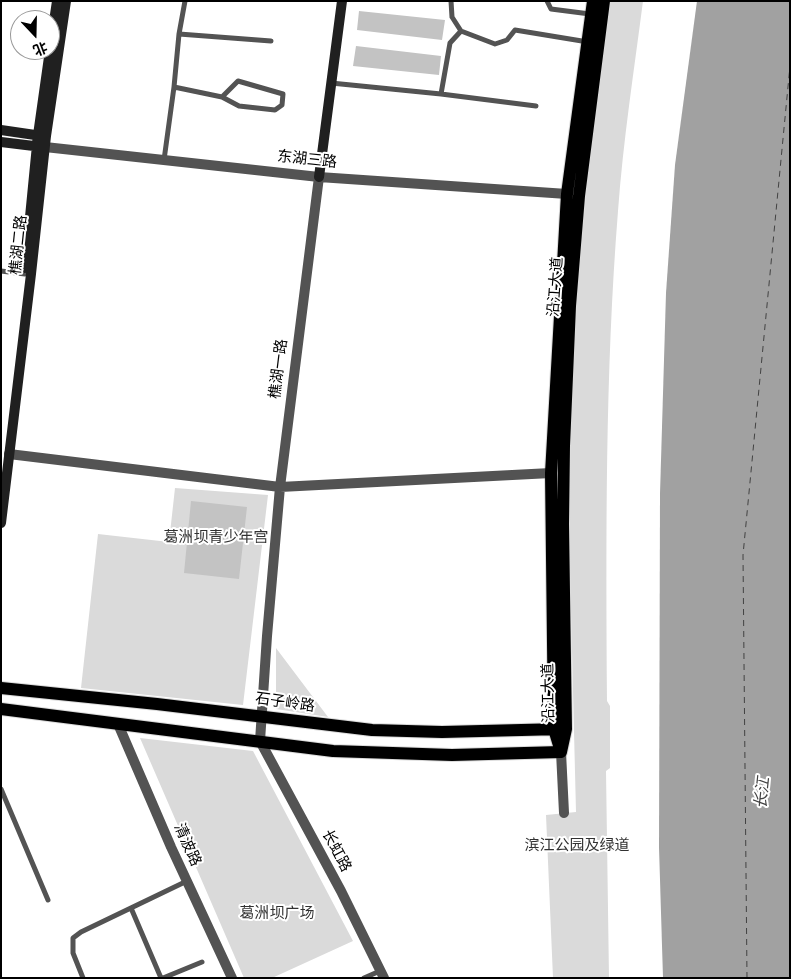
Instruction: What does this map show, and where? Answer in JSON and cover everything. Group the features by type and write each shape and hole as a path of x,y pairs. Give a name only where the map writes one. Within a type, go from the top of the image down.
{"main road":[{"name":"樵湖二路","path":"42,136 66,1"},
{"name":"樵湖一路","path":"319,177 342,1"},
{"name":"沿江大道","path":"561,752 551,473 568,194 593,1"},
{"name":"沿江大道","path":"560,729 564,446 570,315 579,196 604,1"},
{"name":"樵湖二路","path":"1,468 41,146 49,60"},
{"path":"1,130 42,136"},
{"path":"1,142 41,146"},
{"name":"樵湖二路","path":"1,523 32,274 41,146"},
{"name":"石子岭路","path":"1,688 262,716 372,730 442,732 560,729"},
{"path":"1,709 333,751 402,755 561,752"}],"street":[{"name":"东湖三路","path":"41,146 319,177 568,194"},
{"name":"樵湖一路","path":"260,741 280,487 319,177"},
{"path":"10,454 280,487 551,473"},
{"name":"清波路","path":"118,724 232,978"},
{"name":"长虹路","path":"260,741 341,891 382,974"},
{"path":"561,752 564,813"}],"lane":[{"path":"164,160 185,1"},
{"path":"451,1 452,17 461,31 495,44 507,40 516,30 588,42"},
{"path":"547,1 550,10 591,14"},
{"path":"441,94 450,43 461,31"},
{"path":"180,34 271,41"},
{"path":"174,86 222,97 239,106 275,110 282,104 283,94 238,81 222,97"},
{"path":"331,83 536,106"},
{"path":"1,271 25,274"},
{"path":"1,789 48,900"},
{"path":"83,978 73,953 73,938 81,932 187,881"},
{"path":"131,908 162,978 202,962"},
{"path":"364,978 382,974"}],"green space":[{"name":"滨江公园及绿道","path":"608,1 643,1 620,185 611,333 607,517 607,701 610,706 610,768 606,771 609,978 553,978 546,815 576,812 568,490 577,294 594,103"},
{"path":"175,488 268,495 243,705 81,688 98,534 169,542"},
{"path":"276,648 328,717 276,709"},
{"name":"葛洲坝广场","path":"140,738 253,751 353,941 272,978 244,978"}],"water":[{"name":"长江","path":"697,1 790,1 790,978 663,978 659,847 660,494 666,293 675,165"}],"building":[{"path":"359,11 445,20 442,40 357,30"},
{"path":"356,46 441,56 439,75 353,66"},
{"name":"葛洲坝青少年宫","path":"191,501 247,507 239,579 184,573"}],"ferry route":[{"path":"747,978 743,555 790,66"}]}
